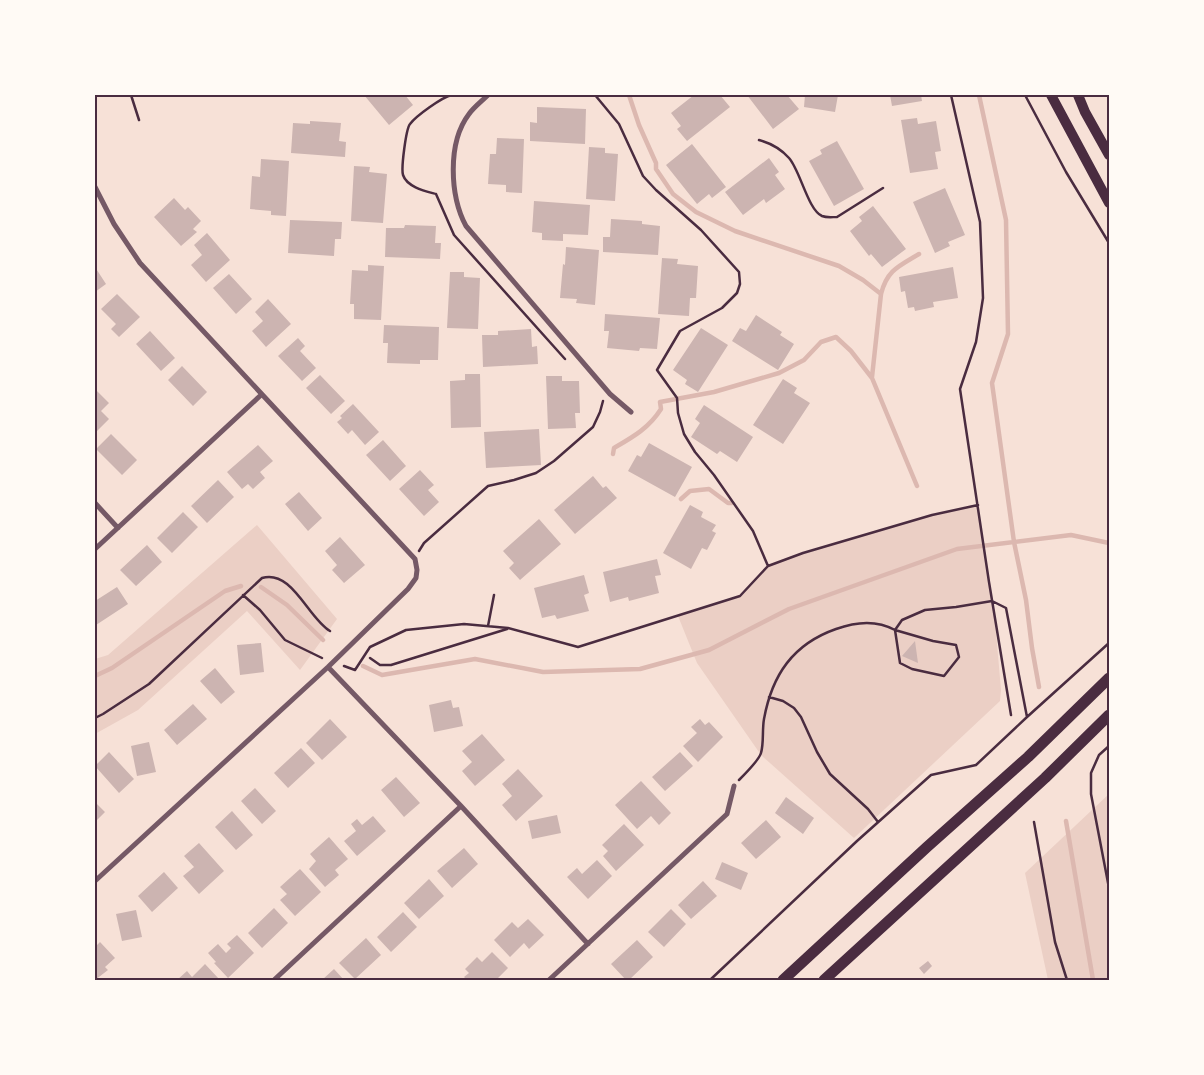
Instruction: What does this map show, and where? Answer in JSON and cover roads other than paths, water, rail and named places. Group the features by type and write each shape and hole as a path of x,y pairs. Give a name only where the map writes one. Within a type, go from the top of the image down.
{"highway":[{"path":"783,980 1028,757 1109,678"},
{"path":"824,980 1045,778 1109,715"}],"main road":[{"path":"1051,95 1109,203"},
{"path":"1078,95 1085,112 1109,155"}],"street":[{"path":"488,95 468,115 458,135 453,160 456,198 460,216 466,226 610,394 630,412"},
{"path":"95,187 114,224 140,263 414,559 417,570 416,578 408,589 330,665 95,881"},
{"path":"95,549 261,395"},
{"path":"95,503 118,528"},
{"path":"330,665 588,944"},
{"path":"549,980 727,814 734,786"},
{"path":"274,980 461,806"}],"waterway":[{"path":"629,95 639,125 656,163 656,169 673,194 696,212 735,231 839,266 863,280 881,294"},
{"path":"979,95 1006,220 1008,334 992,383 1014,542 1026,600 1039,687"},
{"path":"872,377 881,294 884,286 890,274 919,254"},
{"path":"613,454 614,448 634,436 651,422 661,409 660,402 714,392 779,373 804,360 821,342 836,337 851,351 872,378 917,486"},
{"path":"681,499 690,491 709,489 728,503 732,503"},
{"path":"363,666 382,675 475,659 543,672 640,669 709,650 789,609 957,549 1071,535 1109,543"},
{"path":"95,676 112,668 225,591 241,586"},
{"path":"261,587 287,605 323,640"},
{"path":"1066,821 1093,980"}]}
